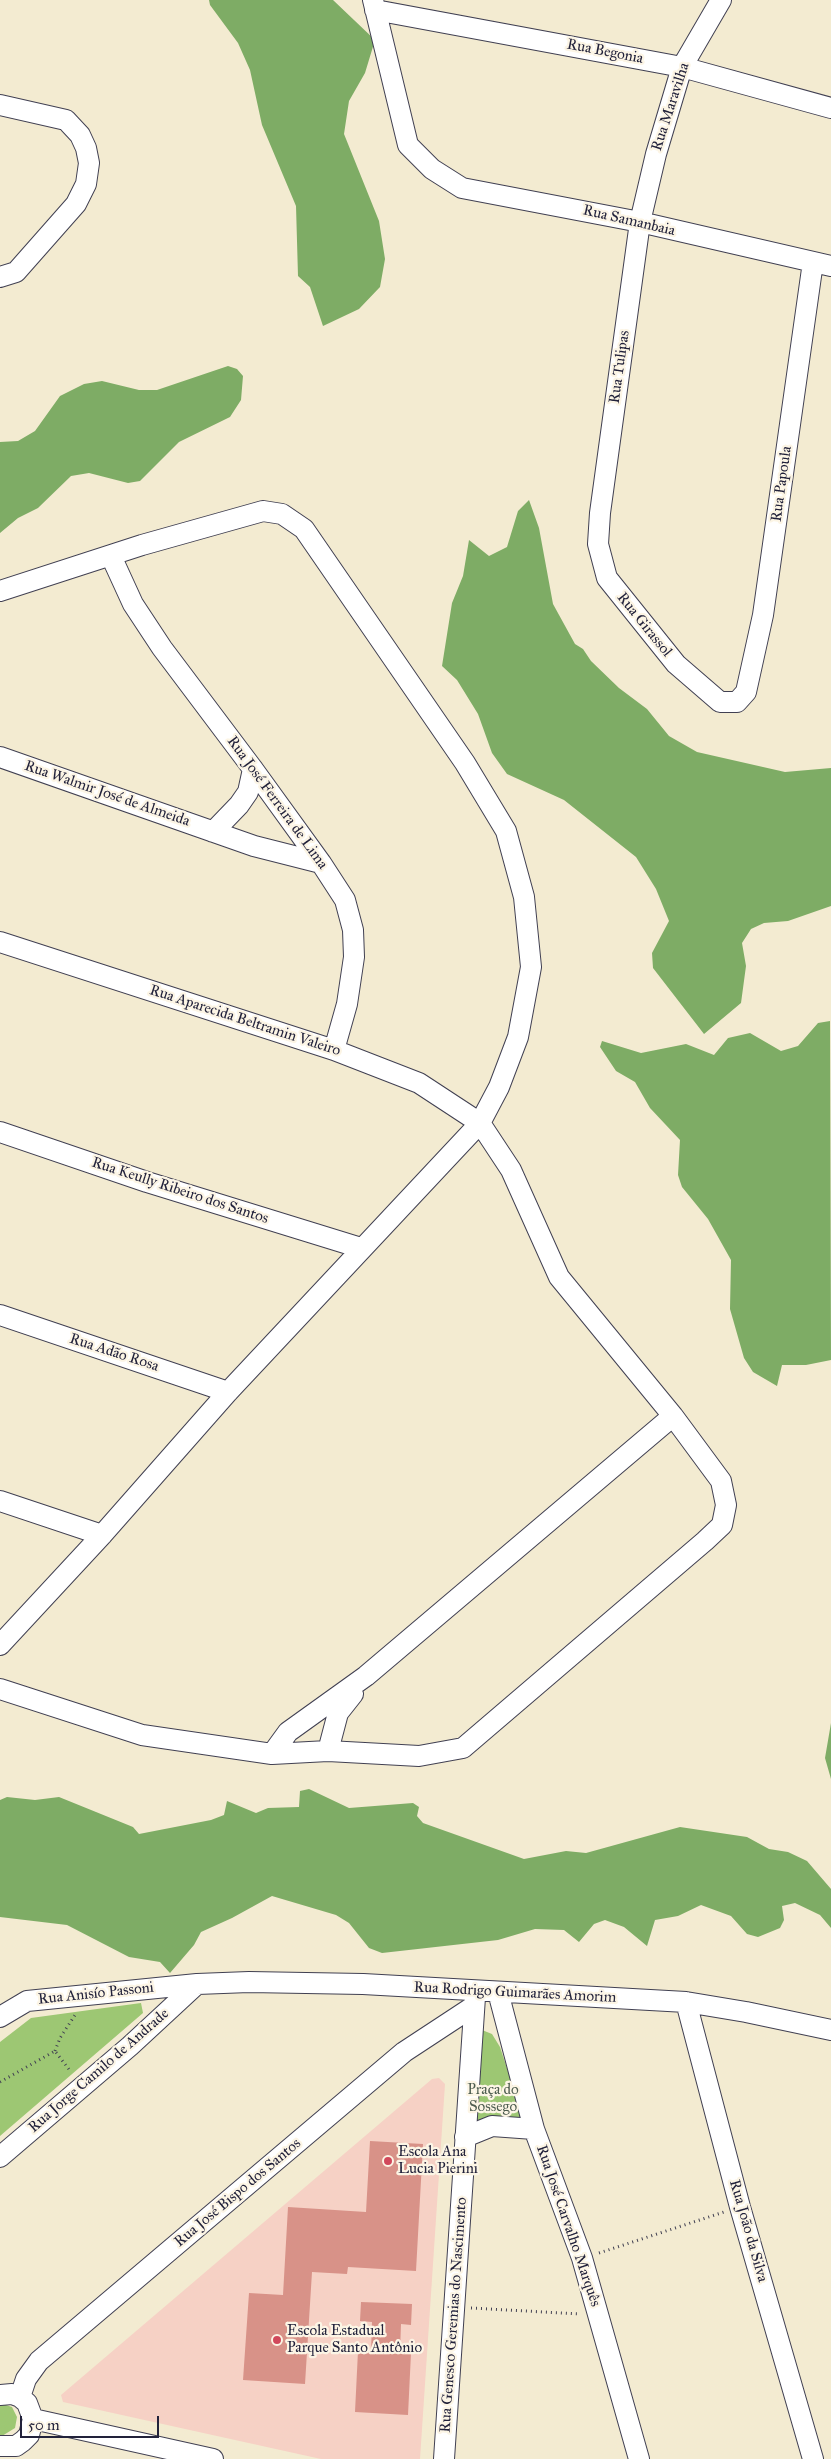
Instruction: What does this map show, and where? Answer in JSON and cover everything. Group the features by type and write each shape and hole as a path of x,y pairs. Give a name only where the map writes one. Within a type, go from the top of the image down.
{"street":[{"name":"Rua Maravilha","path":"640,222 656,154 682,66 722,0"},
{"name":"Rua Begonia","path":"374,5 682,66 831,108"},
{"name":"Rua Samanbaia","path":"374,5 408,145 432,169 462,188 640,222 822,264"},
{"path":"0,106 66,120 80,135 86,148 89,163 86,184 76,204 16,272 0,278"},
{"name":"Rua Tulipas","path":"600,513 640,222"},
{"name":"Rua Papoula","path":"737,702 746,692 763,615 822,264"},
{"path":"0,590 263,511 282,514 304,529 465,764 506,831 524,897 531,967 518,1037 499,1086 480,1123 228,1392 102,1535 0,1644"},
{"name":"Rua Girassol","path":"600,513 598,544 607,578 676,664 720,702 737,702"},
{"name":"Rua José Ferreira de Lima","path":"111,556 133,604 162,648 321,862 345,900 353,930 354,957 347,1004 334,1050"},
{"name":"Rua Walmir José de Almeida","path":"0,757 213,832 262,848 321,862"},
{"path":"213,832 248,792 253,769"},
{"name":"Rua Aparecida Beltramin Valeiro","path":"0,942 334,1050 419,1083 480,1123"},
{"path":"0,1689 142,1735 272,1754 328,1751 418,1756 463,1748 722,1525 726,1505 721,1481 673,1416 559,1277 511,1170 480,1123"},
{"name":"Rua Keully Ribeiro dos Santos","path":"0,1132 147,1182 361,1248"},
{"name":"Rua Adão Rosa","path":"0,1315 228,1392"},
{"path":"272,1754 288,1732 366,1676 673,1416"},
{"path":"0,1501 102,1535"},
{"path":"328,1751 338,1713 366,1676"},
{"name":"Rua Rodrigo Guimarães Amorim","path":"197,1984 249,1982 363,1984 475,1998 498,1992 686,2002 746,2012 831,2030"},
{"name":"Rua Anisío Passoni","path":"0,2017 27,2001 197,1984"},
{"name":"Rua Jorge Camilo de Andrade","path":"0,2157 130,2046 197,1984"},
{"name":"Rua José Carvalho Marquês","path":"498,1992 534,2129 582,2258 639,2459"},
{"name":"Rua Genesco Geremias do Nascimento","path":"444,2459 475,1998"},
{"name":"Rua José Bispo dos Santos","path":"20,2397 26,2379 39,2361 404,2052 475,1998"},
{"name":"Rua João da Silva","path":"686,2002 740,2207 813,2459"},
{"path":"465,2138 492,2126 534,2129"},
{"path":"0,2395 12,2394 20,2397 27,2403 33,2419 29,2435 10,2450"},
{"path":"33,2419 192,2457 213,2459"}],"path":[{"path":"0,2082 55,2051 76,2012"},
{"path":"55,2051 76,2078"},
{"path":"582,2258 740,2207"},
{"path":"454,2307 598,2315"}],"shaded area":[{"name":"Escola Estadual Parque Santo Antônio","path":"439,2078 445,2084 420,2459 321,2459 63,2402 61,2395 432,2079"}],"green space":[{"path":"209,0 333,0 375,40 365,73 349,101 344,134 379,221 385,259 380,287 359,309 323,326 310,287 298,276 296,206 262,125 250,70 238,43 210,5"},
{"path":"228,366 237,369 243,376 241,400 230,417 179,442 140,481 128,483 89,473 71,476 38,508 18,518 0,533 0,442 18,441 35,431 60,396 84,384 102,381 139,390 157,390"},
{"path":"529,500 539,528 553,604 575,644 583,649 591,661 619,688 647,709 669,736 697,752 785,772 831,768 831,906 788,921 764,923 751,929 742,943 746,966 741,1003 704,1034 653,968 652,953 669,921 656,889 636,857 564,800 507,774 492,753 478,714 457,680 442,666 452,603 463,576 469,540 489,556 507,547 518,511"},
{"path":"830,1021 831,1360 806,1365 782,1365 777,1386 753,1372 744,1358 730,1309 731,1260 708,1219 682,1187 678,1175 680,1140 650,1108 635,1082 616,1071 600,1047 602,1041 641,1053 686,1044 714,1055 728,1038 750,1033 781,1051 798,1046 818,1023"},
{"path":"831,1723 831,1779 825,1758"},
{"path":"309,1789 349,1808 413,1803 419,1807 417,1816 423,1823 524,1859 566,1851 586,1853 680,1827 747,1837 769,1849 788,1852 807,1861 831,1889 831,1928 820,1915 795,1903 782,1906 784,1920 780,1928 758,1937 747,1934 731,1916 701,1905 678,1916 655,1920 647,1946 624,1927 605,1920 594,1924 579,1942 564,1930 535,1929 498,1940 382,1953 369,1948 349,1923 336,1915 272,1896 232,1918 201,1932 194,1945 170,1973 160,1962 129,1957 67,1925 0,1917 0,1800 7,1797 35,1800 59,1797 133,1827 139,1834 211,1820 224,1815 227,1801 256,1813 268,1808 299,1807 300,1791"},
{"path":"141,2003 143,2013 0,2136 0,2042 31,2018"},
{"name":"Praça do Sossego","path":"477,2028 492,2034 500,2047 523,2117 471,2121"},
{"path":"0,2403 12,2407 17,2417 15,2428 2,2436 0,2436"}],"building":[{"path":"370,2141 423,2144 416,2271 348,2267 347,2274 312,2272 305,2384 243,2380 249,2293 283,2295 288,2207 366,2212"},
{"path":"361,2302 412,2304 411,2325 401,2324 400,2352 411,2353 408,2415 355,2412 358,2351 371,2352 372,2322 360,2321"}],"place":[{"name":"Escola Ana Lucia Pierini","path":"388,2161"},
{"name":"Escola Estadual Parque Santo Antônio","path":"277,2340"}]}
